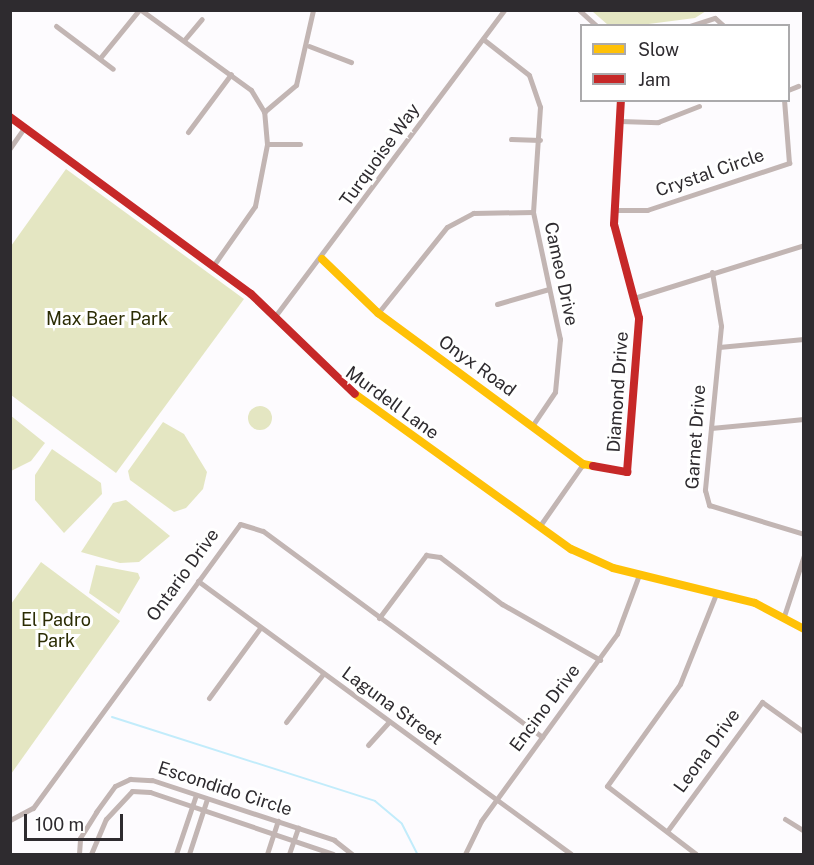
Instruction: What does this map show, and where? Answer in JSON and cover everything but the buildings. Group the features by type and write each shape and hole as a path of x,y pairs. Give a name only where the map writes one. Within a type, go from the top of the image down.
{"street":[{"path":"100,58 140,10 185,39 252,90 264,111 267,144 255,206 213,266"},
{"path":"264,111 296,86 309,46 313,10"},
{"name":"Turquoise Way","path":"276,315 322,259 504,10"},
{"path":"579,10 595,24"},
{"path":"696,24 715,18 722,24"},
{"path":"185,39 202,19"},
{"path":"57,26 113,69"},
{"name":"Cameo Drive","path":"483,39 529,75 540,107 540,140 533,212 549,290 559,317 556,377 551,402 533,425"},
{"path":"309,46 351,62"},
{"path":"188,132 231,74"},
{"path":"790,90 798,86"},
{"name":"Diamond Drive","path":"621,102 614,210 634,298 639,342 627,472"},
{"name":"Crystal Circle","path":"614,210 647,210 789,163 784,102"},
{"path":"620,121 658,122 699,106"},
{"name":"Murdell Lane","path":"10,117 276,315 324,371 539,527 580,553 639,575 716,594 784,616 804,629"},
{"path":"10,148 24,128"},
{"path":"511,139 540,140"},
{"path":"267,144 300,144"},
{"path":"378,313 447,227 473,213 533,212"},
{"path":"634,298 804,245"},
{"name":"Onyx Road","path":"322,259 378,313 583,464 627,472"},
{"name":"Garnet Drive","path":"712,272 720,314 705,490 709,505 804,534"},
{"path":"496,304 549,290"},
{"path":"718,347 804,339"},
{"path":"711,428 804,419"},
{"path":"539,527 583,464"},
{"name":"Ontario Drive","path":"10,820 33,808 232,533 247,523 542,737"},
{"path":"379,618 426,555 440,557 502,604 600,660"},
{"path":"784,616 804,555"},
{"name":"Encino Drive","path":"465,855 495,801 600,660 626,616 639,575"},
{"name":"Laguna Street","path":"198,581 570,854"},
{"path":"696,855 668,830 607,786 680,684 716,594"},
{"path":"209,698 260,628"},
{"path":"286,722 323,674"},
{"name":"Leona Drive","path":"668,830 762,702 804,732"},
{"path":"368,745 389,722"},
{"name":"Escondido Circle","path":"79,855 80,838 96,812 116,786 130,779 152,780 334,840 352,855"},
{"name":"Escondido Circle","path":"91,855 106,819 132,791 192,806 274,832 333,855"},
{"path":"176,855 196,795"},
{"path":"189,855 207,799"},
{"path":"96,812 106,819"},
{"path":"785,819 804,831"},
{"path":"267,855 278,821"},
{"path":"289,855 298,828"}],"green space":[{"path":"592,11 706,11 695,18 648,24 607,24"},
{"name":"Max Baer Park","path":"66,169 244,299 116,473 11,395 11,246"},
{"path":"260,406 268,410 272,418 268,426 260,430 252,426 248,418 252,410"},
{"path":"10,415 45,443 31,461 11,471"},
{"path":"163,422 184,434 207,472 203,489 186,508 174,512 130,480 128,471"},
{"path":"52,449 101,483 102,494 64,533 35,500 35,475"},
{"path":"126,500 170,536 139,562 120,563 81,552 113,503"},
{"name":"El Padro Park","path":"41,562 120,621 11,774 11,604"},
{"path":"96,565 138,573 140,578 119,614 89,593"}],"waterway":[{"path":"112,717 375,801 402,824 417,854"}],"traffic: slow":[{"path":"322,259 378,313 583,464 593,466"},
{"path":"355,394 571,549 613,568 755,603 804,629"}],"traffic: jam":[{"path":"593,466 627,472 639,318 614,224 621,102"},
{"path":"10,117 251,294 355,394"}]}
